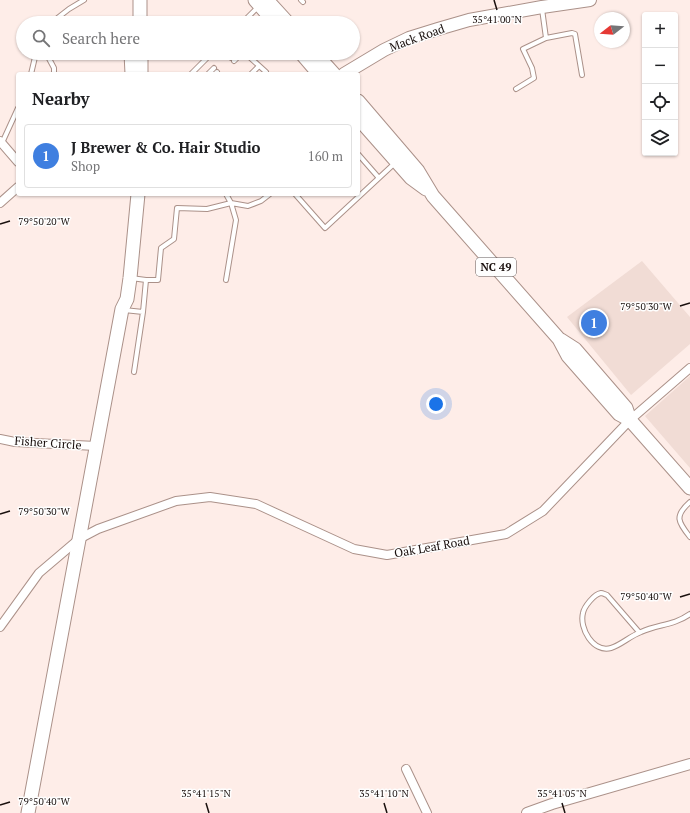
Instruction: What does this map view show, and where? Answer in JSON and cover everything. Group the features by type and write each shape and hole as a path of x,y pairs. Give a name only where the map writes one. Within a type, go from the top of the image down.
{"main road":[{"path":"131,0 131,16"},
{"path":"140,0 140,16"},
{"name":"Mack Road","path":"347,72 384,50 409,38 469,20 541,4 590,0"},
{"path":"261,2 270,16"},
{"path":"261,2 279,16"},
{"path":"131,60 132,72"},
{"path":"141,60 141,72"},
{"path":"307,60 317,72"},
{"path":"321,60 332,72"},
{"name":"NC 49","path":"360,103 418,171 433,196"},
{"name":"NC 49","path":"360,120 411,178 433,196 559,339 575,350 611,390 626,408 630,420 690,488"},
{"path":"122,309 119,297 129,196"},
{"path":"28,813 122,309 127,299 138,196"}],"street":[{"path":"1,142 16,160"},
{"path":"0,203 16,189"},
{"name":"Oak Leaf Road","path":"0,627 39,573 79,539 98,529 176,502 210,497 256,504 354,549 387,555 506,534 542,511 630,420 689,369"},
{"name":"Fisher Circle","path":"0,439 15,442 96,446"},
{"path":"527,813 552,804 690,764"},
{"path":"406,769 427,813"}],"lane":[{"path":"60,16 84,0"},
{"path":"248,16 261,2"},
{"path":"541,4 546,38"},
{"path":"516,89 534,78 532,68 523,49 546,38 572,33 575,34 582,75"},
{"path":"31,72 34,60"},
{"path":"50,60 54,68 54,72"},
{"path":"194,72 205,60"},
{"path":"253,60 265,72"},
{"path":"253,72 259,66"},
{"path":"210,72 214,68"},
{"path":"1,142 16,112"},
{"path":"360,156 379,178"},
{"path":"360,196 397,162"},
{"path":"226,280 236,220 231,203 227,196"},
{"path":"130,278 158,280 160,248 174,239 176,208 206,209 231,203 248,206 261,201 267,196"},
{"path":"297,196 325,228 360,196"},
{"path":"134,372 146,280"},
{"path":"122,309 143,312"},
{"path":"690,502 683,508 679,517 680,524 690,537"},
{"path":"639,632 603,593 600,593 592,599 583,612 583,628 588,638 597,646 604,648 610,648 639,632 682,620 690,614"}],"shaded area":[{"path":"642,261 690,317 690,344 631,395 567,317"},
{"path":"690,376 690,468 645,416"}],"place":[{"name":"J Brewer & Co. Hair Studio","path":"594,323"}]}
